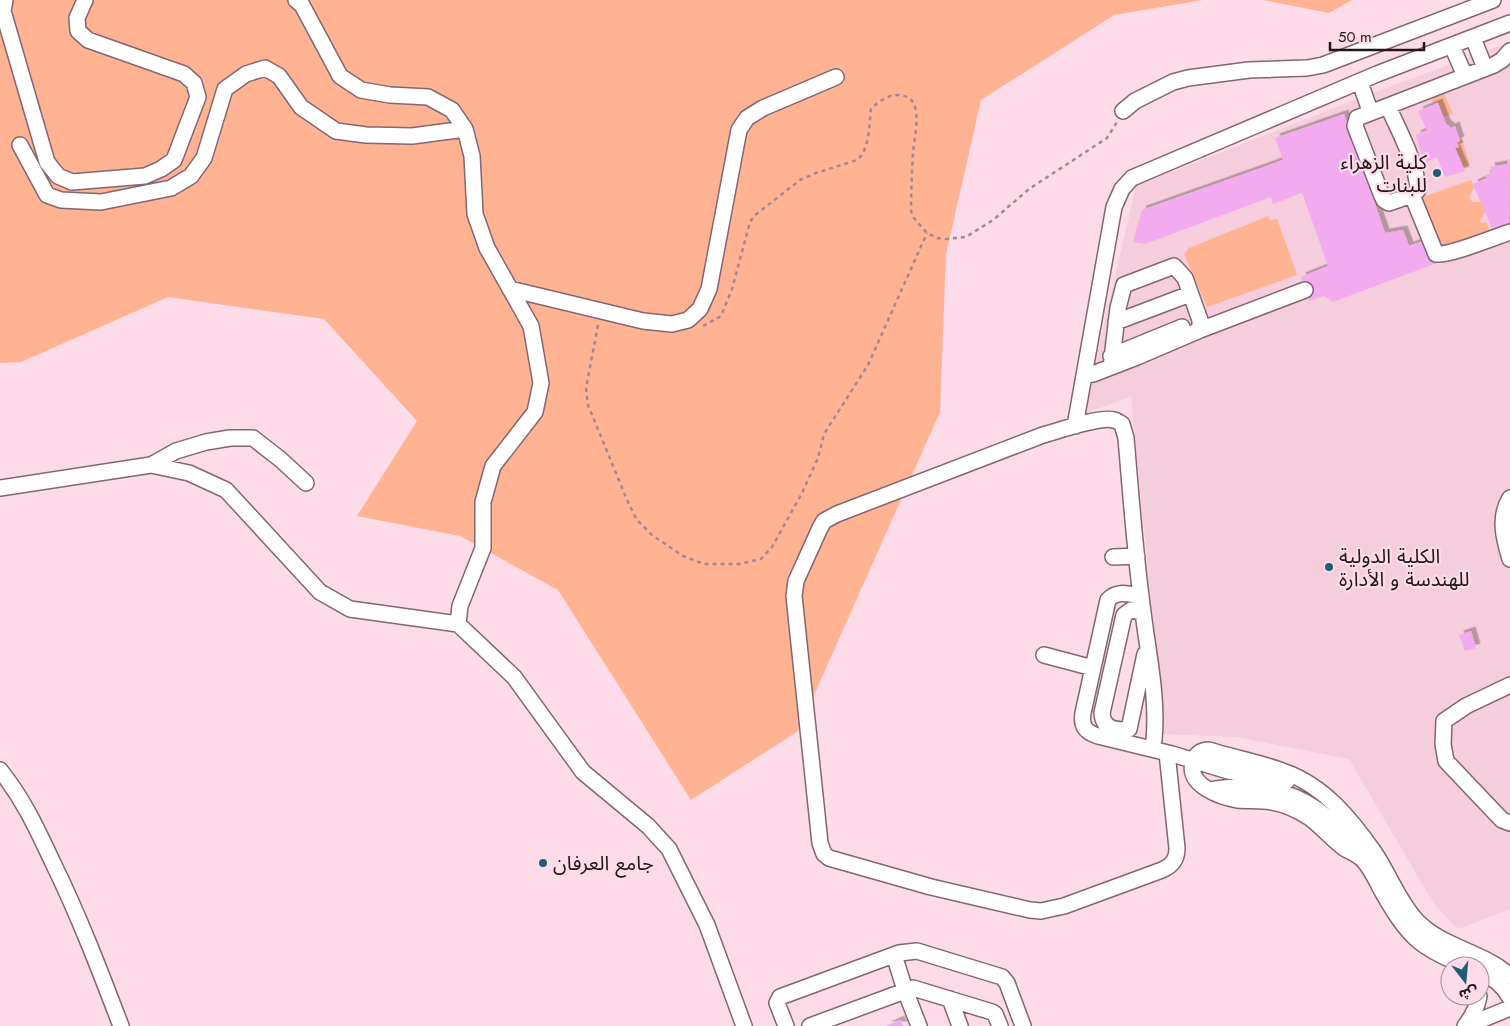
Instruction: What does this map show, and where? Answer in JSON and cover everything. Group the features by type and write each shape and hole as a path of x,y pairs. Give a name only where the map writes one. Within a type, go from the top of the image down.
{"street":[{"path":"5,0 3,11 47,162 58,176 72,182 145,176 161,169 174,160 198,97 194,83 184,74 88,40 78,31 76,18 85,0"},
{"path":"296,0 302,5 340,76 361,90 390,95 428,98 452,110 465,129 472,156 475,214 487,248 531,326 541,383 535,412 492,466 483,502 483,548 460,606 458,624"},
{"path":"1123,111 1135,101 1173,82 1249,70 1307,68 1323,65 1493,0"},
{"path":"1076,421 1114,207 1122,189 1132,178 1360,82 1510,24"},
{"path":"1473,38 1485,68"},
{"path":"1452,46 1464,76"},
{"path":"1388,106 1417,178 1418,190 1412,196 1392,202 1386,202 1383,198 1354,123 1357,118 1370,111 1388,106 1498,63 1510,51"},
{"path":"20,145 47,195 61,200 101,202 171,188 191,176 204,158 225,89 246,74 265,68 279,76 301,107 336,131 366,135 412,136 465,129"},
{"path":"510,289 643,321 672,324 688,320 700,308 709,289 739,130 747,118 764,108 836,77"},
{"path":"1360,82 1370,111"},
{"path":"1412,196 1436,254 1442,255 1510,232"},
{"path":"1111,361 1118,308 1124,285 1174,266 1186,278 1200,325"},
{"path":"1084,375 1093,374 1111,361 1304,286"},
{"path":"1116,322 1190,294"},
{"path":"1154,740 1155,704 1141,596 1125,430 1122,424 1115,420 1076,421 837,514 830,517 820,528 796,581 794,596 821,849 829,858 931,887 1030,910 1053,909 1162,870 1174,862 1177,855 1167,753"},
{"path":"0,488 151,465 176,451 206,442 230,438 253,438 306,483"},
{"path":"151,465 189,474 226,490 320,592 350,609 458,624 514,677 583,772 648,826 669,849 707,925 744,1026"},
{"path":"1510,498 1505,506 1503,532 1510,559"},
{"path":"1113,557 1137,556"},
{"path":"1130,729 1110,734 1090,734 1084,728 1082,721 1108,600 1112,595 1118,593 1141,596"},
{"path":"1143,612 1131,610 1126,612 1122,620 1102,713 1104,723 1110,734 1167,753 1196,756 1209,750 1287,772 1308,783 1327,796 1344,813 1365,840 1389,876 1404,904 1416,920 1434,935 1510,970"},
{"path":"1130,729 1147,644"},
{"path":"1044,655 1093,668"},
{"path":"1510,685 1466,706 1444,721 1443,744 1446,761 1502,820 1510,823"},
{"path":"1130,729 1137,735 1196,756"},
{"path":"1196,756 1192,768 1194,776 1198,782 1209,790 1229,798 1284,804 1297,810 1361,858 1406,929 1420,943 1442,956"},
{"path":"0,770 17,791 42,840 83,928 121,1026"},
{"path":"786,1026 777,1003 780,997 894,955 917,951 1002,977 1005,980 1023,1026"},
{"path":"894,955 919,1026"},
{"path":"1494,964 1510,976"},
{"path":"1490,978 1496,981 1510,998"},
{"path":"810,1026 913,988 995,1014 1000,1026"},
{"path":"950,999 960,1026"},
{"path":"982,1009 1013,999"},
{"path":"1466,1026 1477,1006"},
{"path":"1466,1026 1510,1008"}],"path":[{"path":"700,327 721,316 732,289 750,222 754,216 800,180 857,160 862,156 871,109 886,98 895,94 903,95 911,99 915,106 917,115 913,152 911,211 914,218 927,233 937,238 946,239 966,237 978,230 993,220 1028,189 1107,138 1123,111"},
{"path":"601,311 586,388 588,405 637,520 652,535 683,556 704,564 739,564 761,559 772,547 801,496 818,458 824,434 868,365 927,233"}],"shaded area":[{"path":"0,0 1203,0 1114,15 981,100 946,254 940,412 798,731 691,800 558,590 460,536 357,516 417,421 324,319 168,297 21,362 0,363"},
{"path":"1263,0 1352,0 1329,13"},
{"name":"الكلية الدولية للهندسة و الأدارة","path":"1510,42 1510,909 1458,929 1434,904 1349,759 1237,737 1160,734 1163,722 1131,396 1087,413 1087,399 1136,186 1365,96"},
{"path":"1444,93 1453,114 1443,117 1438,103 1433,103 1431,97"},
{"path":"1462,140 1470,165 1463,167 1455,148 1459,147 1457,142"},
{"path":"1471,180 1474,187 1469,197 1472,202 1481,202 1485,211 1480,221 1481,223 1486,222 1491,233 1488,237 1478,235 1440,251 1420,198"},
{"path":"1268,216 1270,220 1277,219 1297,275 1207,307 1184,254 1189,248"}],"building":[{"path":"1438,103 1446,124 1451,128 1455,126 1460,141 1457,142 1459,147 1455,148 1465,171 1445,177 1437,157 1424,163 1416,135 1427,130 1418,111"},
{"path":"1344,114 1385,233 1403,230 1409,246 1428,239 1437,263 1333,302 1324,296 1310,301 1301,277 1328,266 1302,193 1273,204 1271,197 1145,244 1133,242 1142,210 1283,160 1275,138"},
{"path":"1510,160 1509,227 1494,233 1473,184 1487,178 1485,175 1492,173 1490,167 1508,164 1507,161"},
{"path":"1471,631 1476,648 1465,651 1459,635"},
{"path":"900,1020 903,1026 886,1026"}],"place":[{"name":"كلية الزهراء للبنات","path":"1437,173"},
{"name":"الكلية الدولية للهندسة و الأدارة","path":"1329,567"},
{"name":"جامع العرفان","path":"543,863"}]}
